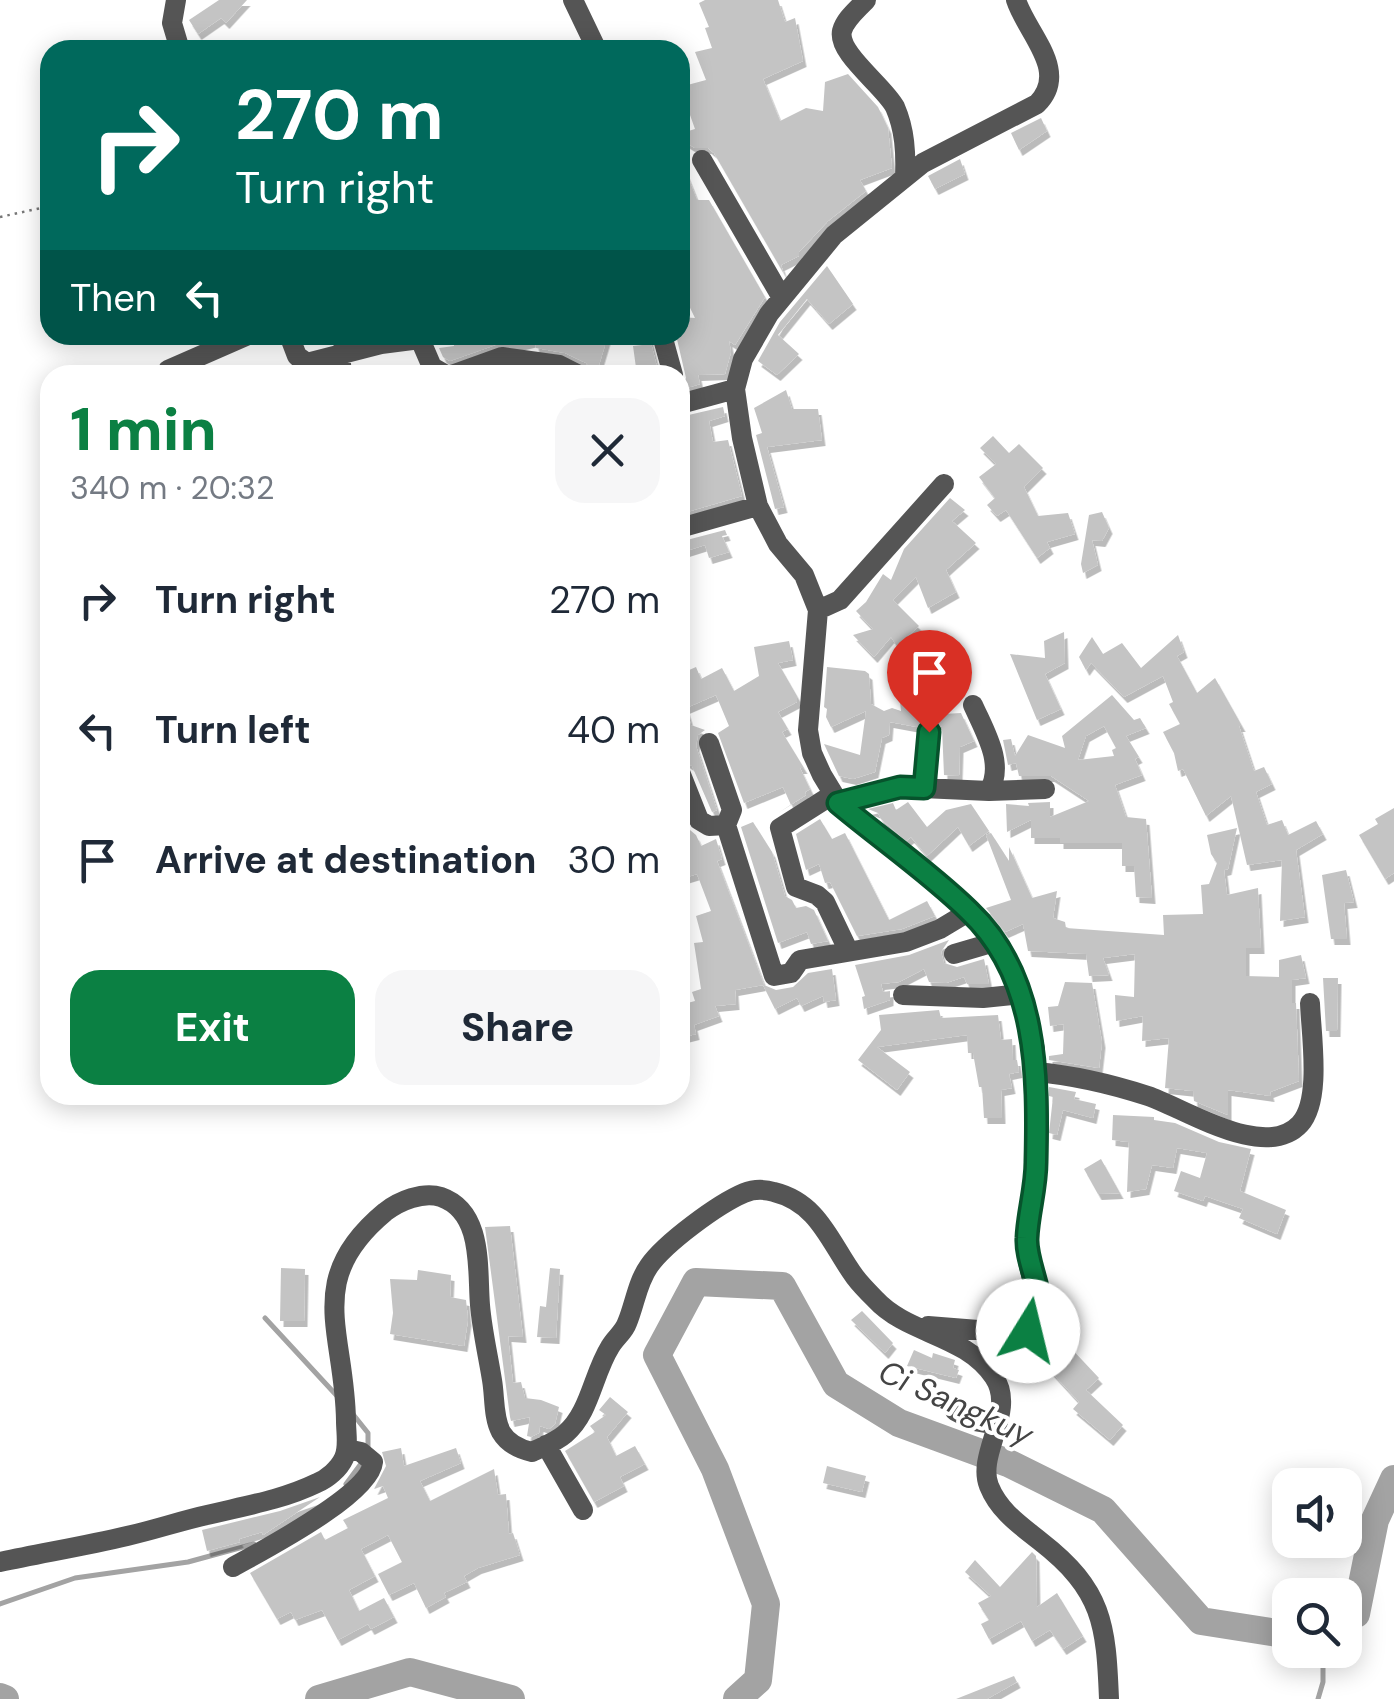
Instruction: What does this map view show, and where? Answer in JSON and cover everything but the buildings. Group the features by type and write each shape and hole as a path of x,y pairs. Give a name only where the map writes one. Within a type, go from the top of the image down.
{"street":[{"path":"176,0 172,24 177,40"},
{"path":"573,0 592,40"},
{"path":"866,0 842,30 842,41 849,54 880,84 894,107 904,134 905,177"},
{"path":"918,1326 1016,1333 1028,1331 1041,1317 1026,1240 1036,1166 1034,1049 1022,994 996,942 970,912 835,799 812,753 808,730 818,610 804,575 778,544 758,506 735,389 743,359 769,314 834,235 905,177 973,135 1037,104 1047,94 1051,69 1016,0"},
{"path":"702,160 782,298"},
{"path":"179,365 225,345"},
{"path":"293,345 303,362 341,364 379,345"},
{"path":"487,365 502,357 532,365"},
{"path":"690,400 735,389"},
{"path":"818,610 840,600 944,484"},
{"path":"690,525 758,506"},
{"path":"973,706 997,771 989,791"},
{"path":"924,788 929,732"},
{"path":"709,742 732,810 726,825 774,976 791,973 800,960 906,942 970,912"},
{"path":"848,950 825,902 817,894 796,887 780,832 784,822 835,799 900,787 1046,789"},
{"path":"690,797 705,825 726,825"},
{"path":"954,954 996,942"},
{"path":"903,995 983,998 1022,994"},
{"path":"1035,1072 1066,1075 1154,1098 1198,1120 1236,1132 1258,1136 1287,1134 1300,1124 1311,1100 1310,1003"},
{"path":"232,1567 317,1519 374,1468 360,1454 346,1424 333,1290 343,1258 360,1234 398,1202 440,1196 468,1222 475,1240 495,1414 501,1432 518,1449 532,1452 564,1435 576,1421 610,1347 626,1326 648,1267 710,1212 751,1190 780,1194 811,1212 823,1225 855,1277 882,1306 970,1352 992,1374 1002,1398 986,1475 990,1488 1004,1511 1059,1556 1090,1594 1106,1638 1109,1699"},
{"path":"955,1411 996,1431"},
{"path":"546,1445 583,1510"},
{"path":"0,1562 129,1536 290,1494 321,1482 343,1462 360,1454"}],"path":[{"path":"0,217 40,208"}],"waterway":[{"name":"Ci Sangkuy","path":"737,1699 758,1680 766,1604 715,1469 657,1355 696,1282 782,1286 836,1384 899,1423 1008,1463 1103,1510 1201,1621 1272,1632"},
{"path":"265,1318 338,1397"},
{"path":"352,1413 368,1433 368,1451"},
{"path":"346,1484 363,1461"},
{"name":"Ci Sangkuy","path":"1362,1584 1375,1520 1394,1479"},
{"path":"0,1604 75,1578 188,1562 254,1544"},
{"path":"1318,1699 1323,1668"},
{"name":"Ci Sangkuy","path":"319,1699 410,1672 511,1699"},
{"name":"Ci Sangkuy","path":"0,1697 5,1699"}],"route":[{"path":"929,732 924,788 900,787 838,803 970,912 996,942 1022,994 1035,1072 1036,1166 1026,1240 1042,1311 1038,1323 1028,1331"}]}
